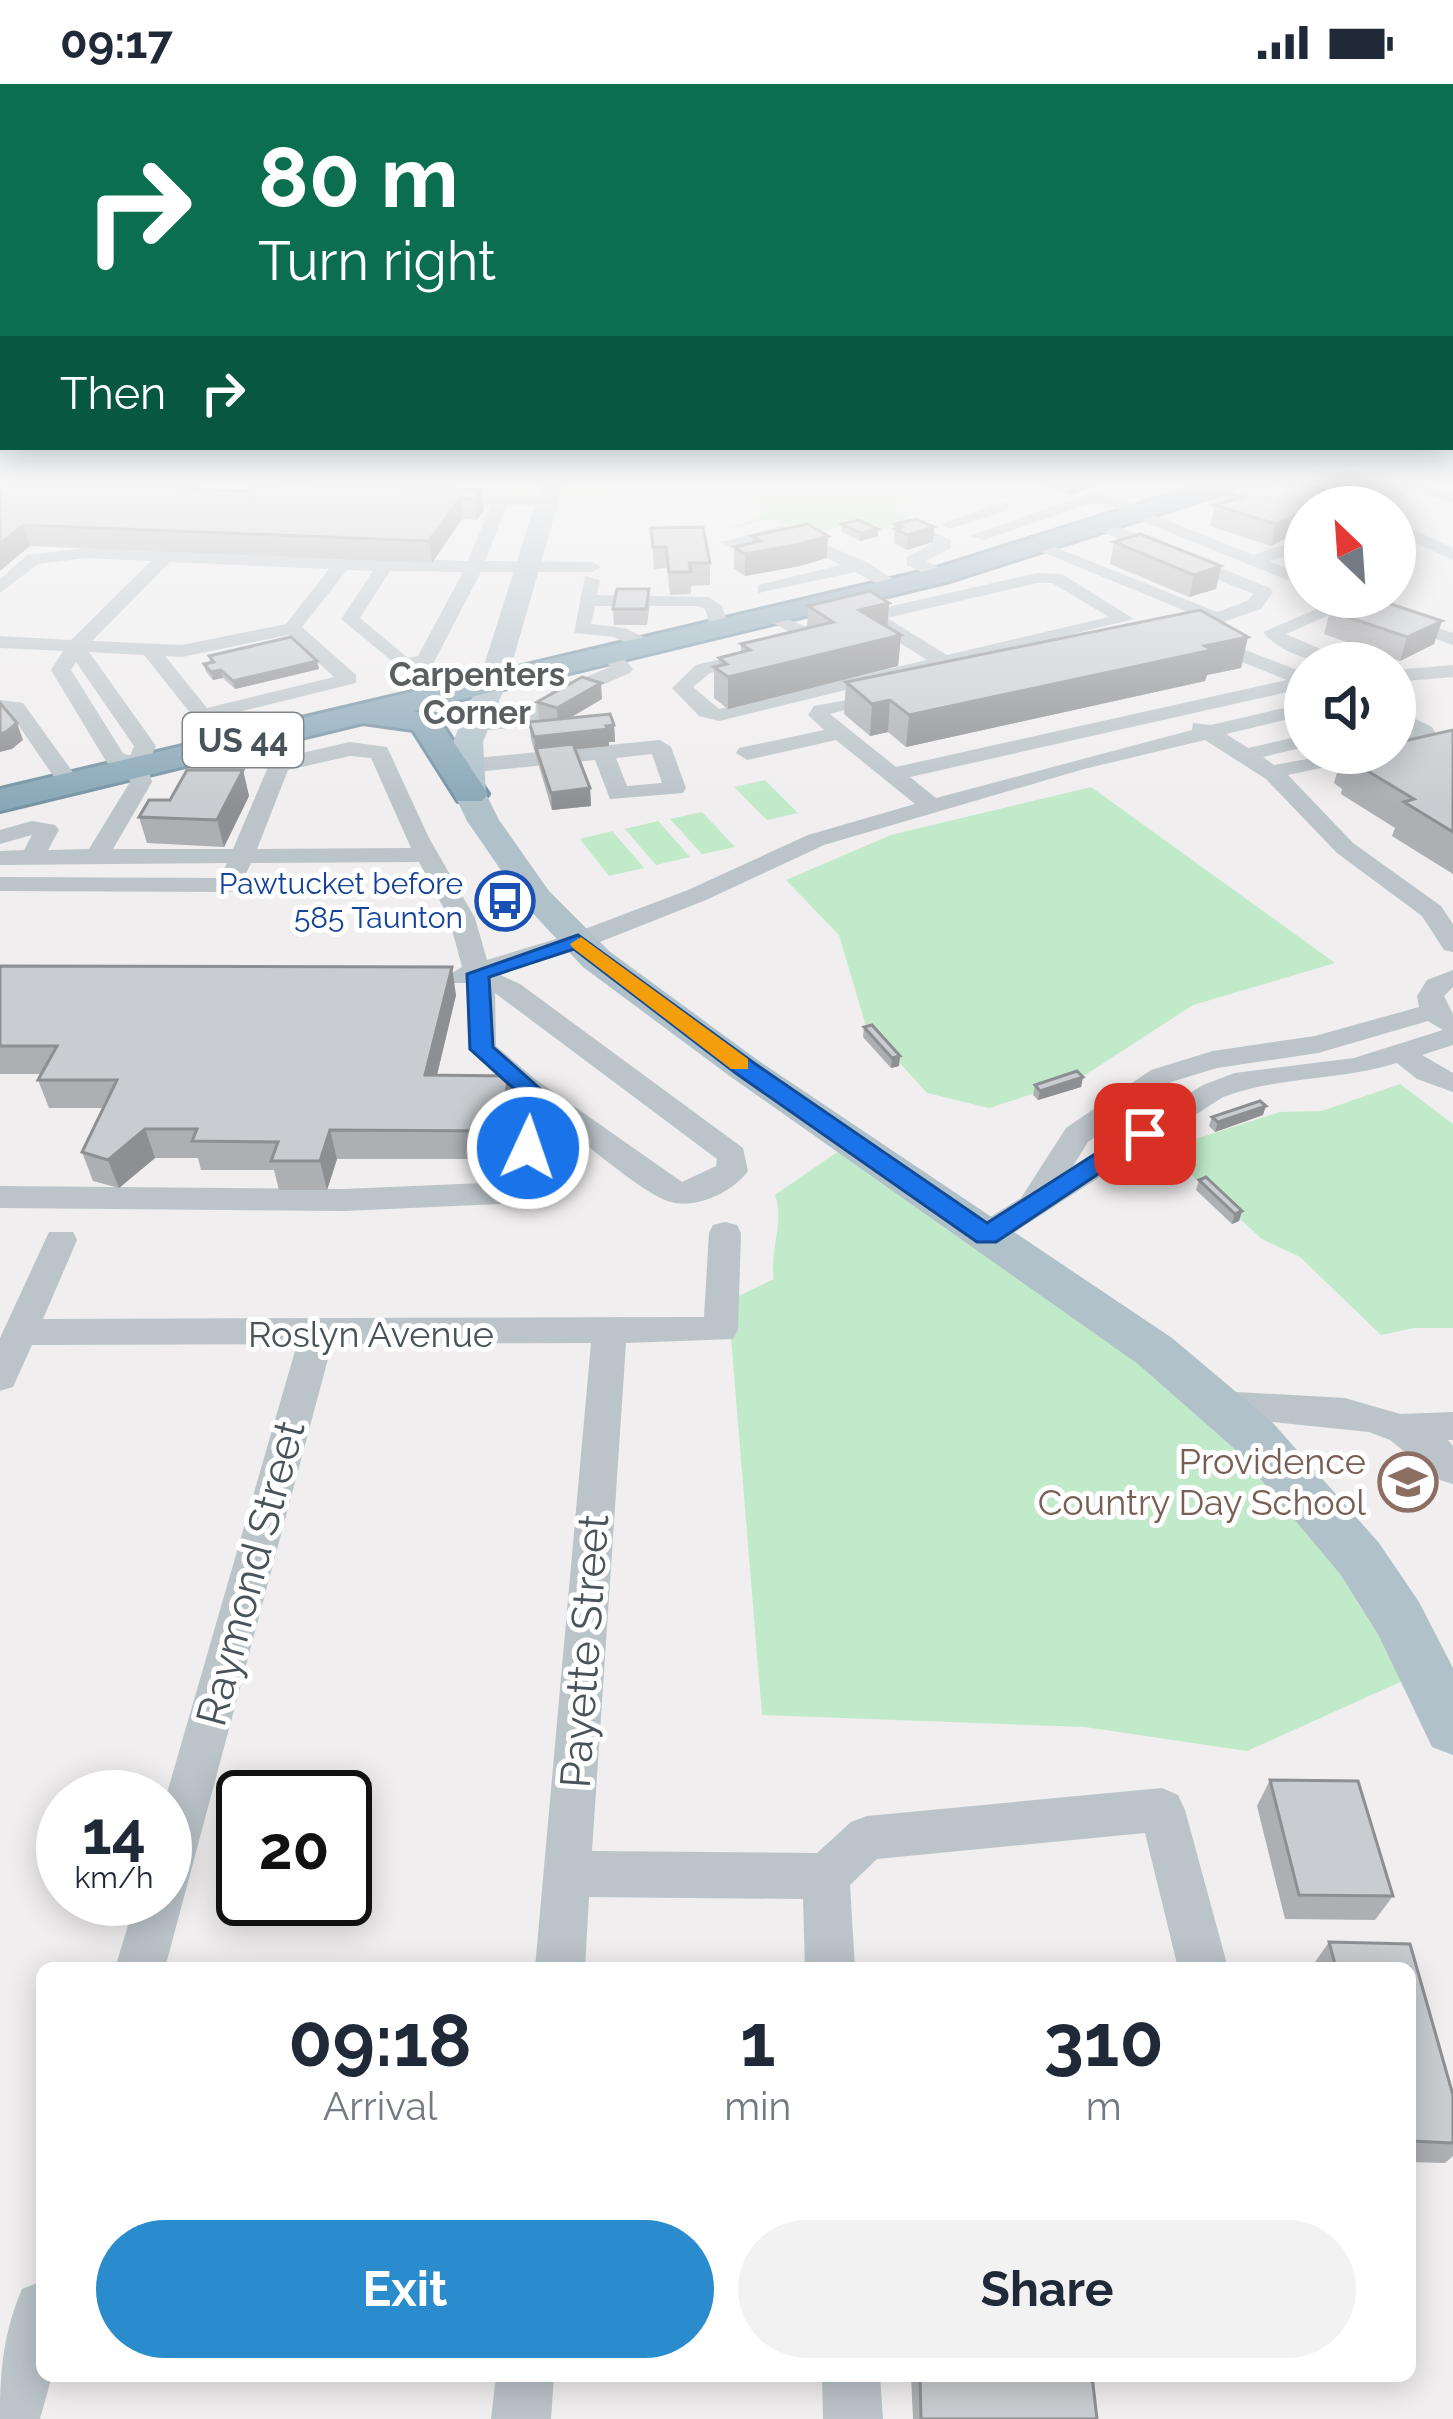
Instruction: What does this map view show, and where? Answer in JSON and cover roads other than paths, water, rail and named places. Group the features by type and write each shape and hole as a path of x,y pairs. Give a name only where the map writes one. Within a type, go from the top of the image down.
{"highway":[{"name":"US 44","path":"0,800 719,628 836,588"},
{"path":"507,632 527,647 545,652 624,650"},
{"path":"349,715 394,714 424,722 468,780"}],"main road":[{"path":"520,588 475,725 468,780 483,821 537,898 596,959 745,1069 1155,1351 1218,1405 1315,1502 1360,1559 1400,1619 1453,1728"}],"street":[{"path":"97,856 140,782 136,765 115,758 61,670 75,647 134,588"},
{"path":"292,628 324,588"},
{"path":"370,588 350,619 377,672"},
{"path":"150,650 202,715 426,660 464,588"},
{"path":"475,725 529,722 542,704 623,669 618,632 581,629 589,588"},
{"path":"763,588 780,605 870,616 993,588"},
{"path":"780,605 815,588"},
{"path":"768,654 698,671 686,678 682,688 706,712 719,715 1126,619 1075,588"},
{"path":"1133,588 1217,619 1254,605 1264,592 1257,588"},
{"path":"1149,595 1211,606 1229,596 1212,588"},
{"path":"933,622 1079,590"},
{"path":"587,600 701,601 713,606 719,628"},
{"path":"978,632 1104,604"},
{"path":"870,616 944,662"},
{"path":"1284,643 1273,632 1304,618"},
{"path":"1397,618 1453,639"},
{"path":"0,642 182,651 292,628 377,672"},
{"path":"1180,633 1284,673"},
{"path":"932,806 818,716 821,710 1032,664"},
{"path":"559,665 584,685"},
{"path":"1416,674 1453,671"},
{"path":"893,774 1284,686"},
{"path":"0,706 16,706 69,782"},
{"path":"1174,711 1270,772 1345,848 1432,911 1453,944"},
{"path":"431,980 478,974 578,941 697,895 816,841 1284,715"},
{"path":"747,753 839,734"},
{"path":"1245,755 1284,746"},
{"path":"0,884 229,885 269,766 350,749 379,752 462,918 478,974 482,1049 676,1192 697,1192 732,1171 732,1155 510,990 478,974"},
{"path":"468,780 602,752"},
{"path":"1270,772 1284,770"},
{"path":"0,837 32,828 47,830 32,857"},
{"path":"0,858 97,856 149,849 242,856 427,855"},
{"path":"1447,1025 1429,995 1450,976"},
{"path":"1035,1201 1077,1135 1161,1076 1213,1060 1447,1025"},
{"path":"986,1235 1213,1091 1246,1079 1357,1066 1402,1053 1447,1025"},
{"path":"1402,1053 1427,1072 1453,1083"},
{"path":"0,1197 344,1200 520,1192 536,1105 530,1087"},
{"name":"Roslyn Avenue","path":"20,1332 609,1334 721,1330 724,1233"},
{"path":"0,1377 62,1240"},
{"name":"Raymond Street","path":"192,1785 317,1334"},
{"name":"Payette Street","path":"561,1962 609,1334"},
{"path":"1218,1405 1354,1412 1403,1427 1453,1426"},
{"path":"1403,1427 1453,1469"},
{"path":"568,1874 826,1876 867,1838 1162,1810 1201,1962"},
{"path":"826,1876 830,1962"},
{"path":"142,1962 152,1926"},
{"path":"10,2419 36,2329"},
{"path":"521,2419 524,2382"},
{"path":"850,2382 853,2419"}],"place":[{"name":"Pawtucket before 585 Taunton","path":"505,901"},
{"name":"Providence Country Day School","path":"1408,1482"}],"district":[{"name":"Carpenters Corner","path":"477,693"}]}
